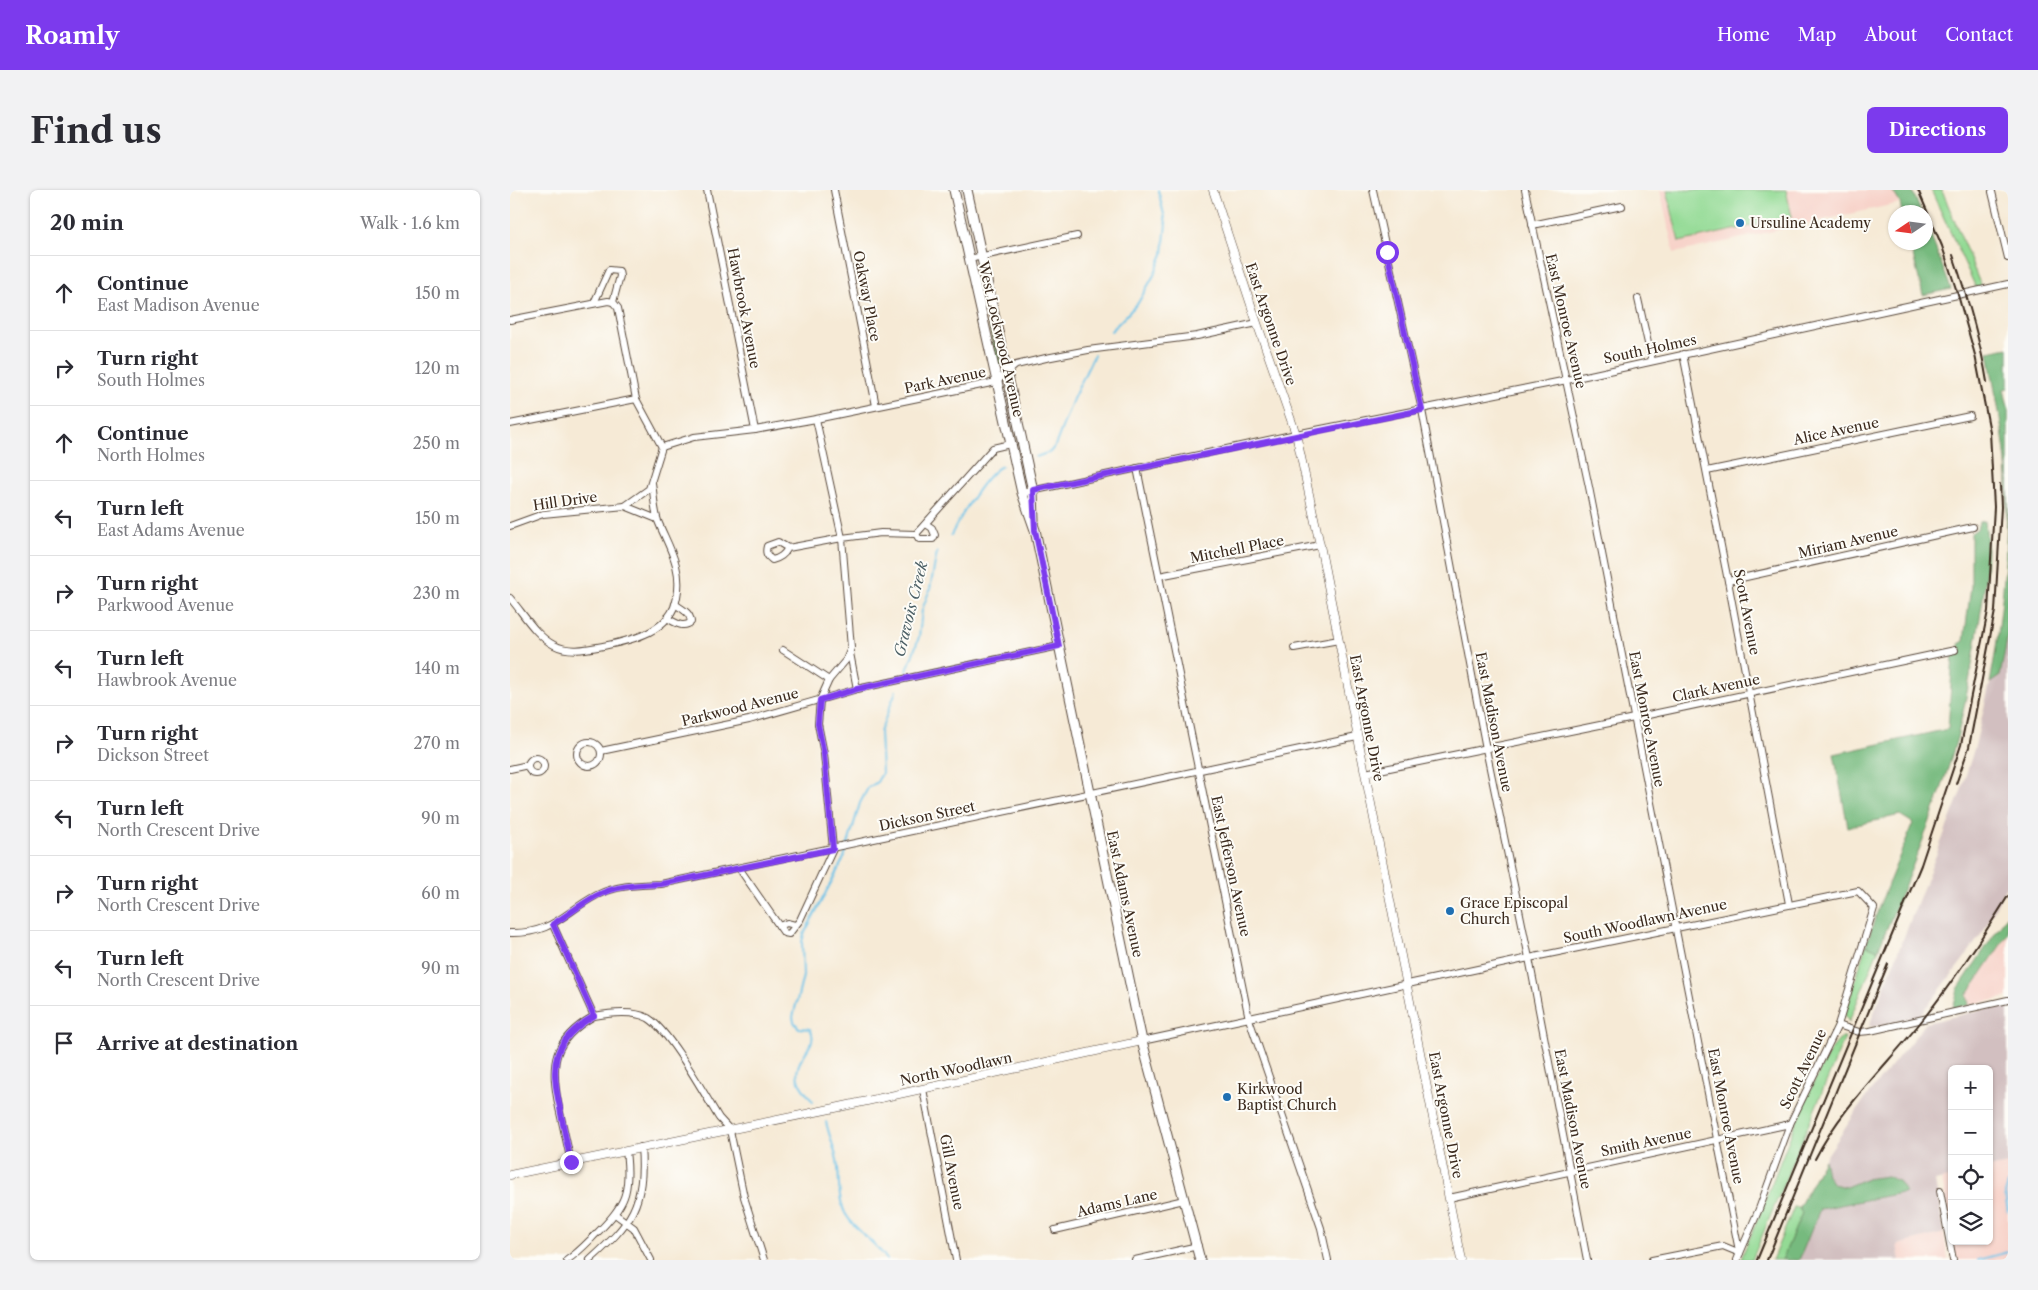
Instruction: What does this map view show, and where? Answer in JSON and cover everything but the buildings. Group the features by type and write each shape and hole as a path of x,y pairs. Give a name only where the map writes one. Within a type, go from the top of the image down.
{"main road":[{"name":"West Lockwood Avenue","path":"954,190 1022,493"},
{"name":"West Lockwood Avenue","path":"967,190 1033,490"},
{"name":"East Adams Avenue","path":"1033,490 1035,530"},
{"name":"East Adams Avenue","path":"1022,493 1035,530 1142,1041 1198,1246 1200,1260"}],"street":[{"name":"Hawbrook Avenue","path":"707,190 756,430"},
{"name":"Oakway Place","path":"834,190 876,406"},
{"name":"East Argonne Drive","path":"1213,190 1256,323 1296,434 1320,545 1462,1260"},
{"name":"East Madison Avenue","path":"1373,190 1422,410 1486,749 1588,1260"},
{"name":"East Monroe Avenue","path":"1525,190 1567,380 1740,1253"},
{"path":"1993,191 2008,258"},
{"path":"1532,225 1622,206"},
{"path":"969,259 1077,236"},
{"path":"594,304 609,270 619,272 620,276 613,302"},
{"name":"South Holmes","path":"1022,493 1296,434 1567,380 2008,284"},
{"path":"1638,299 1652,361"},
{"path":"510,320 608,301 613,302 618,308 636,399 662,447 652,483 657,519 672,548 677,571 678,596 673,612 651,632 636,639 584,650 566,650 546,640 510,598"},
{"name":"Park Avenue","path":"662,447 694,437 756,430 996,382 1016,365 1046,358 1088,350 1189,338 1256,323"},
{"name":"Scott Avenue","path":"1683,354 1789,904"},
{"path":"510,424 636,399"},
{"name":"Alice Avenue","path":"1707,471 1970,416"},
{"path":"816,419 842,538 850,653 857,689"},
{"path":"788,548 881,533 916,534 993,448 1010,444"},
{"name":"East Jefferson Avenue","path":"1138,468 1249,1019 1321,1228 1328,1260"},
{"name":"Hill Drive","path":"625,506 649,489 652,483"},
{"name":"Hill Drive","path":"510,526 543,514 625,506 657,519"},
{"path":"916,534 919,539 932,539 935,535 932,528 926,524"},
{"name":"Miriam Avenue","path":"1728,581 1973,527"},
{"name":"Mitchell Place","path":"1159,576 1320,545"},
{"path":"667,618 682,625 688,625 691,622 687,612 675,604"},
{"path":"1294,648 1339,640"},
{"name":"Parkwood Avenue","path":"601,751 749,720 857,689 1059,646"},
{"path":"782,650 829,680"},
{"name":"Clark Avenue","path":"1365,773 1955,650"},
{"path":"739,868 784,933 789,934 800,920 833,849 824,754 818,724 820,700 829,680 850,653"},
{"name":"Dickson Street","path":"510,933 536,930 553,924 596,896 612,889 634,885 661,884 833,849 1090,792 1357,737"},
{"path":"510,769 528,765"},
{"name":"Scott Avenue","path":"1737,1260 1759,1209 1790,1124 1838,1025 1874,908 1858,891"},
{"name":"South Woodlawn Avenue","path":"1408,986 1529,958 1858,891"},
{"path":"553,924 594,1016"},
{"name":"North Woodlawn","path":"510,1175 1408,986"},
{"path":"1838,1025 1860,1032 1870,1031 2008,1000"},
{"path":"571,1162 554,1083 554,1063 560,1047 569,1035 594,1016 628,1014 647,1018 662,1030 719,1118 730,1130 744,1197 764,1260"},
{"name":"Gill Avenue","path":"923,1089 956,1260"},
{"name":"Smith Avenue","path":"1449,1198 1790,1124"},
{"path":"590,1260 627,1222 642,1188 641,1147"},
{"path":"567,1260 577,1253 615,1214 623,1202 628,1184 626,1151"},
{"path":"1940,1191 1953,1260"},
{"name":"Adams Lane","path":"1055,1230 1184,1200"},
{"path":"615,1214 634,1228 652,1260"},
{"path":"1135,1260 1198,1246"},
{"path":"1652,1260 1723,1246 1730,1247 1740,1253"}],"shaded area":[{"name":"Ursuline Academy","path":"1660,190 1892,190 1900,203 1888,205 1674,253"},
{"path":"2008,634 2008,883 1984,930 1922,1013 1918,1016 1873,1027 1869,1026 1960,794 1975,746 1990,683 2000,676"},
{"path":"2008,934 2008,997 1969,1005 1967,995"},
{"path":"2008,1004 2008,1164 1993,1167 1993,1065 1948,1065 1948,1178 1935,1181 1944,1233 1897,1245 1900,1260 1799,1260 1820,1209 1906,1192 1865,1179 1846,1187 1833,1184 1827,1175 1824,1160 1866,1097 1926,1023"},
{"path":"2008,1164 2008,1260 1957,1260 1954,1245 1993,1245 1993,1167"},
{"path":"1948,1178 1948,1212 1942,1179"},
{"path":"1944,1233 1948,1260 1900,1260 1897,1245"}],"green space":[{"path":"1667,190 1786,190 1792,217 1679,242"},
{"path":"1892,190 1912,190 1918,205 1900,205"},
{"path":"1931,190 1941,190 1944,195 1981,286 1976,288"},
{"path":"1933,241 1951,289 1923,295 1912,250 1933,250"},
{"path":"976,265 979,265 1001,362 998,368"},
{"path":"2008,348 2008,388 2004,389 2008,408 2008,634 2000,676 1990,683 2004,580 2007,529 2007,477 2002,430 1988,352"},
{"path":"1985,521 1987,562 1984,589 1971,670 1957,738 1931,819 1878,950 1866,945 1880,904 1913,823 1900,815 1848,827 1834,754 1948,729 1953,654 1960,653 1959,644 1964,641 1971,586 1971,533 1977,529 1979,522"},
{"path":"2008,914 2008,934 1967,995 1969,1005 1953,1008 1958,989"},
{"path":"1866,945 1878,950 1849,1022 1845,1015"},
{"path":"1842,1037 1845,1037 1752,1260 1740,1260 1803,1105 1829,1052"},
{"path":"1824,1160 1827,1175 1833,1184 1846,1187 1865,1179 1887,1176 1898,1181 1906,1192 1820,1209 1799,1260 1782,1260 1802,1213 1799,1207"},
{"path":"1794,1207 1799,1207 1802,1213 1782,1260 1772,1260"}],"waterway":[{"name":"Gravois Creek","path":"1111,331 1138,303 1154,275 1163,254 1166,223 1158,190"},
{"name":"Gravois Creek","path":"1036,457 1050,452 1055,446 1073,399 1094,355"},
{"name":"Gravois Creek","path":"951,535 981,486 995,470 1002,466"},
{"name":"Gravois Creek","path":"907,671 919,637 922,610 930,589 937,552"},
{"name":"Gravois Creek","path":"813,1102 800,1085 797,1071 812,1041 812,1035 810,1029 799,1028 794,1022 793,1017 803,976 802,942 804,934 844,858 860,803 868,788 877,782 882,773 880,732 896,691"},
{"name":"Gravois Creek","path":"826,1122 837,1160 842,1207 854,1226 878,1248 887,1260"},
{"path":"2008,1184 2005,1194 2008,1212"},
{"path":"1978,1260 2008,1252"}],"railway":[{"path":"1757,1260 1921,865 1961,745 1988,611 1994,507 1990,432 1975,355 1958,295 1942,246 1918,190"},
{"path":"1953,255 1973,317 1987,382"},
{"path":"1956,784 1969,747 1995,611 2001,507 2000,484"},
{"path":"1815,1159 1838,1121 1947,988 2008,896"},
{"path":"1767,1260 1888,964"}],"place":[{"name":"Ursuline Academy","path":"1740,223"},
{"name":"Grace Episcopal Church","path":"1450,911"},
{"name":"Kirkwood Baptist Church","path":"1227,1097"}],"route":[{"path":"571,1162 554,1083 554,1063 560,1047 569,1035 594,1016 553,924 596,896 612,889 634,885 661,884 833,849 824,754 818,724 820,700 857,689 1059,646 1035,530 1033,490 1296,434 1422,410 1387,252"}]}
